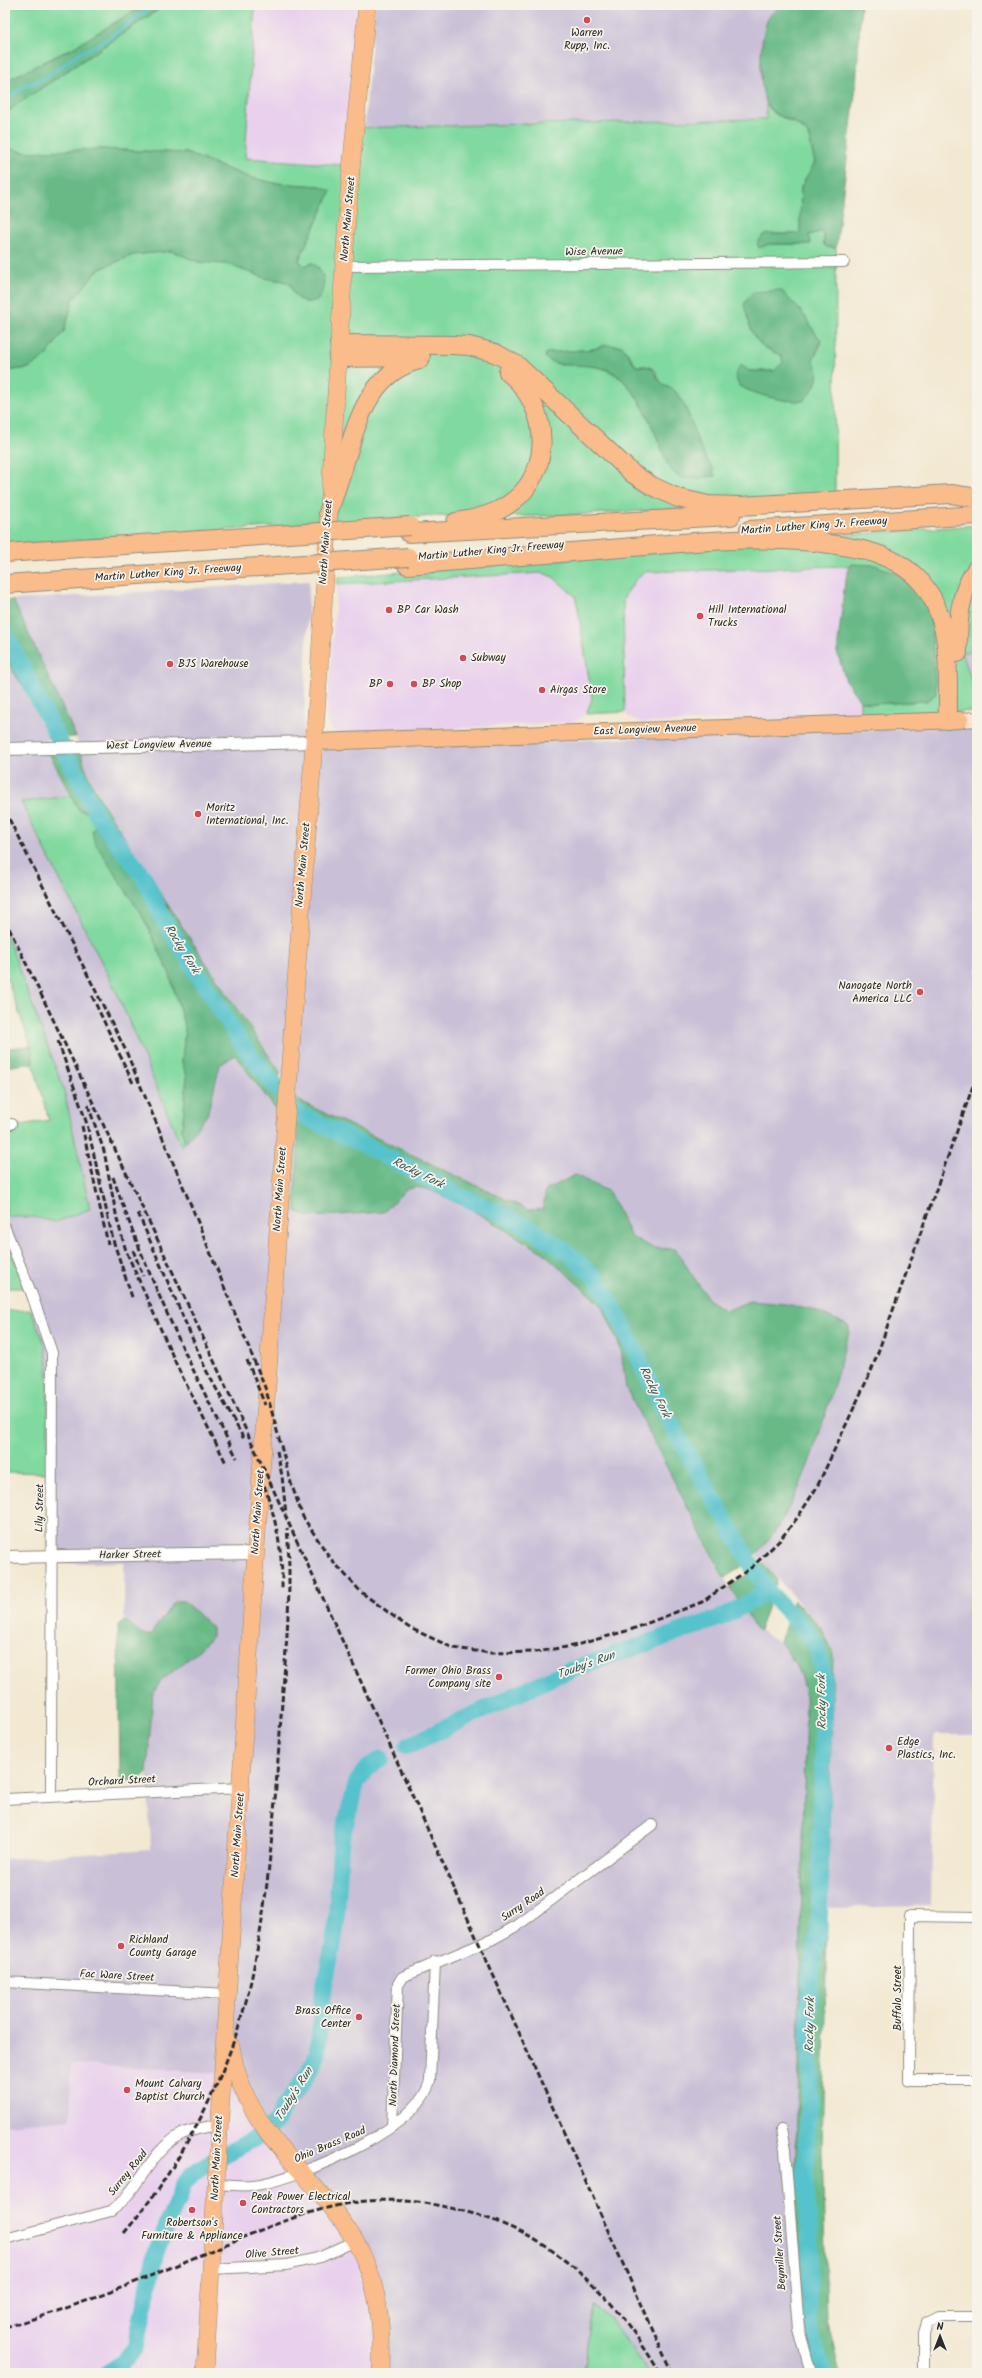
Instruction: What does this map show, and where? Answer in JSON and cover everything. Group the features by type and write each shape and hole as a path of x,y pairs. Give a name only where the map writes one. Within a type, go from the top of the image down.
{"highway":[{"name":"North Main Street","path":"205,2373 218,2125 227,2014 255,1554 288,1069 314,742 344,266 367,5"},
{"path":"338,351 452,345 469,346 495,353 525,371 633,474 664,493 694,502 740,506 951,494 977,499"},
{"path":"5,553 410,530 466,520 497,511 509,503 525,487 537,467 542,449 542,427 528,392 514,377 496,365 477,359 338,351"},
{"path":"328,513 356,426 371,395 384,380 397,369 415,361 433,357"},
{"name":"Martin Luther King Jr. Freeway","path":"5,560 410,530 726,516 977,499"},
{"name":"Martin Luther King Jr. Freeway","path":"5,584 407,561 732,531 977,515"},
{"path":"5,592 407,561 720,541 797,542 846,547 869,552 895,562 909,571 920,581 936,604 945,630 962,720"},
{"path":"962,720 958,619 963,594 977,568"},
{"path":"227,2014 237,2076 244,2092 261,2123 277,2147 331,2207 355,2241 369,2273 379,2308 382,2338 381,2373"}],"main road":[{"name":"East Longview Avenue","path":"314,742 962,720"}],"street":[{"name":"Wise Avenue","path":"344,266 844,262"},
{"name":"West Longview Avenue","path":"5,749 314,742"},
{"name":"Lily Street","path":"5,1228 32,1295 52,1353 50,1796"},
{"name":"Harker Street","path":"5,1557 255,1554"},
{"name":"Orchard Street","path":"5,1799 241,1788"},
{"name":"Surry Road","path":"398,1984 403,1975 493,1939 518,1925 652,1825"},
{"name":"Buffalo Street","path":"977,1917 910,1916 909,2080 977,2080"},
{"name":"Ohio Brass Road","path":"216,2178 260,2184 299,2171 361,2147 392,2126 417,2104 429,2088 435,1961"},
{"name":"Fac Ware Street","path":"5,1982 228,1994"},
{"name":"North Diamond Street","path":"392,2126 398,1984"},
{"name":"Surrey Road","path":"5,2239 110,2210 123,2200 171,2141 189,2131 218,2125"},
{"name":"Beymiller Street","path":"781,2130 785,2150 799,2329 811,2373"},
{"name":"Olive Street","path":"211,2269 293,2264 321,2257 355,2241"},
{"path":"924,2373 925,2327 931,2318 939,2316 977,2316"}],"shaded area":[{"path":"255,5 361,5 344,165 244,158"},
{"path":"375,5 784,5 770,16 764,34 762,87 766,102 767,119 364,128"},
{"path":"851,564 845,581 837,652 846,681 860,701 860,716 643,723 629,718 625,712 623,599 634,582 644,572"},
{"path":"543,573 553,577 575,596 592,699 586,714 574,722 341,734 333,731 326,721 337,584"},
{"path":"309,581 303,750 977,726 977,1735 934,1735 931,1906 828,1908 833,1653 821,1628 756,1554 787,1513 806,1471 849,1334 849,1327 812,1309 785,1304 749,1301 726,1311 709,1300 675,1249 653,1248 631,1237 609,1192 543,1209 528,1210 295,1099 280,1072 198,953 113,819 82,762 76,737 13,600"},
{"path":"962,652 977,652 977,698"},
{"path":"5,654 9,665 47,729 48,752 71,796 22,802 117,993 181,1145 207,1115 220,1065 235,1055 298,1135 299,1153 294,1196 308,1217 383,1212 406,1189 417,1187 430,1190 469,1208 544,1253 603,1307 621,1349 626,1388 718,1568 755,1628 780,1642 791,1655 803,1677 807,1723 795,2201 800,2300 809,2351 816,2373 649,2373 608,2317 589,2330 583,2373 378,2373 367,2271 340,2223 216,2073 70,2064 71,2119 5,2125 5,1859 151,1850 147,1773 153,1694 160,1682 197,1652 212,1636 212,1628 142,1634 124,1620 124,1562 47,1564 48,1473 45,1345 5,1238 5,1217 34,1217 56,1222 64,1090 5,931"},
{"path":"69,2064 216,2073 340,2223 367,2271 378,2373 5,2373 5,2125 70,2118"}],"green space":[{"path":"5,5 144,5 71,49 5,81"},
{"path":"144,5 165,5 12,108 5,117 5,81 71,49"},
{"path":"165,5 255,5 245,158 344,165 348,128 766,119 766,104 775,114 796,124 807,132 815,162 801,187 800,231 798,234 777,234 759,247 769,244 810,244 809,235 820,232 824,236 824,245 827,247 836,248 835,495 635,512 485,517 435,516 5,545 5,371 29,368 64,331 73,300 98,270 133,255 172,251 198,262 227,264 265,278 284,281 291,285 296,297 308,303 320,269 312,263 304,266 299,260 330,191 320,186 274,183 248,177 186,153 100,149 23,152 5,147 5,117 12,108","holes":["781,290 808,320 821,340 819,349 788,401 739,386 749,371 774,371 783,362 781,355 771,351","606,345 627,351 636,366 646,366 655,370 660,382 674,390 704,455 714,470 667,462 645,412 630,388 621,379 611,372 598,367 579,364 560,365 547,353 594,349"]},
{"path":"784,5 861,5 856,86 836,248 827,247 824,245 824,236 820,232 809,235 811,244 769,244 759,248 757,243 765,234 798,234 800,231 801,187 815,162 810,139 807,133 798,124 775,113 771,109 767,104 762,86 761,61 763,36 769,17"},
{"path":"5,147 23,152 100,149 186,153 248,177 274,183 320,186 331,191 299,260 304,266 312,263 323,275 324,284 321,295 318,300 308,302 304,301 295,295 291,285 284,281 265,278 227,264 198,262 172,251 133,255 98,270 73,300 64,331 46,356 29,368 5,371"},
{"path":"781,290 808,320 821,340 813,360 817,371 816,382 811,392 803,401 778,399 754,392 739,386 735,375 741,365 749,371 774,371 783,362 781,355 771,351 758,342 751,330 744,304 753,292"},
{"path":"606,345 622,346 636,366 652,369 662,384 674,390 679,396 684,404 700,448 715,476 685,478 676,475 673,472 666,461 652,425 641,404 621,378 604,368 557,364 545,357 546,353 594,349"},
{"path":"977,525 977,652 962,652 977,698 977,711 860,716 860,701 874,704 926,701 936,694 875,565 644,572 634,582 623,599 625,712 586,714 592,699 575,596 553,577 543,573 337,584 338,577 697,549 800,538"},
{"path":"851,564 875,565 900,575 919,591 930,608 936,694 926,701 874,704 860,701 846,681 837,652 845,581"},
{"path":"13,600 76,737 48,738 42,717 11,667 5,651 4,629 5,601"},
{"path":"48,751 81,751 88,775 111,816 224,990 280,1072 277,1111 235,1055 220,1065 207,1115 185,1143 182,1130 187,1077 182,1062 185,1028 169,972 144,919 94,841 92,831 97,823 93,814 79,810"},
{"path":"71,796 79,810 93,814 97,823 92,831 144,919 169,972 185,1028 182,1062 187,1076 182,1130 185,1143 181,1145 117,993 21,802"},
{"path":"5,931 64,1090 90,1209 56,1222 34,1217 6,1217 5,1128 49,1120 33,1063 31,1046 5,973"},
{"path":"31,1046 33,1063 5,1067 5,1048"},
{"path":"295,1099 528,1210 543,1209 546,1190 575,1175 609,1192 631,1237 653,1248 675,1249 709,1300 726,1311 749,1301 785,1304 812,1309 849,1326 849,1333 824,1420 802,1480 789,1508 773,1533 752,1558 724,1578 626,1388 621,1349 603,1307 544,1253 469,1208 430,1190 417,1187 406,1189 384,1212 308,1217 296,1211 295,1192 298,1135 292,1130"},
{"path":"5,1238 25,1288 5,1288"},
{"path":"31,1310 45,1345 48,1363 48,1473 5,1472 5,1311"},
{"path":"763,1563 777,1580 759,1631 755,1628 730,1587"},
{"path":"794,1600 821,1628 833,1653 822,2149 827,2319 840,2373 816,2373 809,2351 800,2300 795,2201 806,1699 797,1669 780,1642"},
{"path":"175,1601 184,1601 212,1628 212,1636 197,1652 160,1682 153,1694 147,1773 134,1782 120,1778 118,1625 124,1620 142,1634 150,1635"},
{"path":"595,2306 608,2317 649,2373 583,2373 589,2330"}],"waterway":[{"path":"5,101 23,87 44,79 78,54 106,40 154,5"},
{"name":"Rocky Fork","path":"5,633 98,817 145,879 163,919 242,1044 297,1113 364,1145 460,1196 498,1212 533,1230 567,1252 597,1279 619,1317 668,1419 756,1573 768,1591 815,1641 824,1676 819,1931 811,1970 808,2016 810,2087 805,2179 810,2233 808,2316 813,2344 824,2373"},
{"name":"Touby's Run","path":"407,1746 560,1674 725,1616 768,1591"},
{"name":"Touby's Run","path":"106,2373 123,2362 135,2348 156,2252 183,2186 192,2174 203,2166 256,2138 276,2123 282,2109 311,2070 317,2053 321,2025 322,1995 336,1926 341,1840 357,1782 369,1767 381,1759"}],"railway":[{"path":"5,811 125,1049 193,1210 266,1390 291,1483 303,1517 330,1558 361,1592 408,1627 453,1648 491,1653 535,1652 573,1646 630,1630 702,1602 752,1567 779,1541 798,1517 817,1487 872,1369 977,1075"},
{"path":"5,920 92,1100 261,1462 672,2373"},
{"path":"92,996 133,1083"},
{"path":"58,1041 87,1124 113,1240 133,1300"},
{"path":"88,1105 104,1151 117,1219 126,1251 178,1368 226,1463"},
{"path":"82,1126 108,1244"},
{"path":"113,1177 154,1284 202,1389 237,1458"},
{"path":"138,1213 206,1370 244,1439"},
{"path":"133,1250 143,1276"},
{"path":"247,1360 265,1405"},
{"path":"277,1451 282,1476 286,1514"},
{"path":"261,1477 277,1532 281,1560 282,1589"},
{"path":"124,2233 146,2206 167,2176 186,2145 203,2112 219,2079 232,2045 244,2010 252,1976 267,1885 286,1656 289,1579 287,1528"},
{"path":"5,2327 103,2295 247,2235 297,2217 331,2207 374,2200 418,2202 446,2207 482,2217 515,2230 545,2246 572,2265 619,2313 660,2373"}],"place":[{"name":"Warren Rupp, Inc.","path":"587,20"},
{"name":"BP Car Wash","path":"389,610"},
{"name":"Hill International Trucks","path":"700,616"},
{"name":"Subway","path":"463,658"},
{"name":"BJS Warehouse","path":"170,664"},
{"name":"BP","path":"390,684"},
{"name":"BP Shop","path":"414,684"},
{"name":"Airgas Store","path":"542,690"},
{"name":"Moritz International, Inc.","path":"198,814"},
{"name":"Nanogate North America LLC","path":"920,992"},
{"name":"Former Ohio Brass Company site","path":"499,1677"},
{"name":"Edge Plastics, Inc.","path":"889,1748"},
{"name":"Richland County Garage","path":"121,1946"},
{"name":"Brass Office Center","path":"359,2017"},
{"name":"Mount Calvary Baptist Church","path":"127,2090"},
{"name":"Peak Power Electrical Contractors","path":"243,2203"},
{"name":"Robertson's Furniture & Appliance","path":"192,2210"}]}
